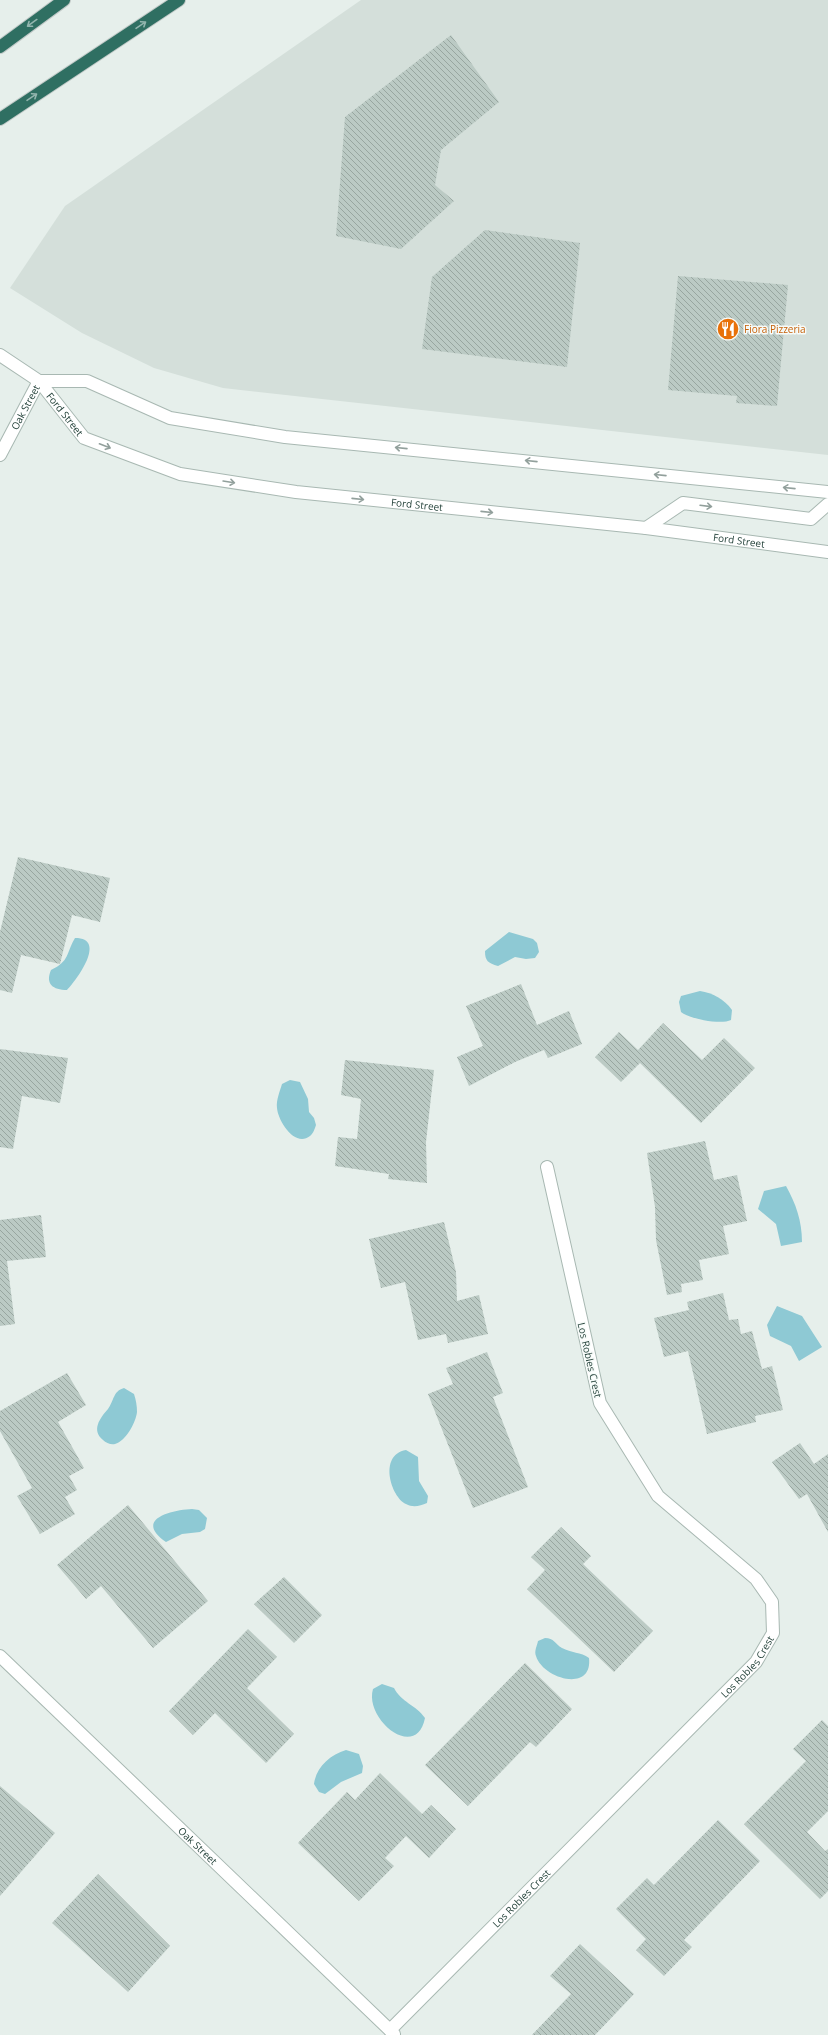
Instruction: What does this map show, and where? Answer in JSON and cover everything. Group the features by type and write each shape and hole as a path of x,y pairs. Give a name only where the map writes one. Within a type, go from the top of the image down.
{"highway":[{"path":"0,46 64,0"},
{"path":"0,119 179,0"}],"street":[{"name":"Ford Street","path":"0,355 39,381 84,438 180,474 296,492 646,528 828,552"},
{"name":"Ford Street","path":"39,381 87,381 170,418 285,437 828,492"},
{"name":"Oak Street","path":"0,455 39,381"},
{"path":"646,528 683,503 811,519 828,504"},
{"name":"Los Robles Crest","path":"392,2032 756,1662 773,1634 772,1602 756,1579 658,1496 600,1403 547,1167"},
{"name":"Oak Street","path":"0,1656 392,2032"}],"shaded area":[{"path":"361,0 828,0 828,455 223,388 154,368 82,333 10,288 65,206"}],"water":[{"path":"509,932 533,939 537,943 539,952 535,958 526,959 515,957 498,966 488,961 485,951"},
{"path":"75,938 84,940 89,945 87,961 77,978 67,990 58,989 50,982 49,975 51,970 65,960"},
{"path":"700,991 714,995 722,1000 732,1010 731,1020 713,1022 691,1017 681,1012 679,1002 681,996"},
{"path":"290,1080 300,1082 308,1099 309,1112 314,1118 316,1125 311,1135 304,1139 299,1139 293,1136 288,1131 280,1120 278,1113 277,1102 282,1084"},
{"path":"786,1186 798,1213 802,1242 781,1246 776,1224 758,1209 764,1191"},
{"path":"777,1306 802,1316 822,1347 799,1361 791,1346 770,1336 767,1325"},
{"path":"124,1388 134,1394 137,1408 136,1416 127,1435 119,1442 110,1444 99,1436 97,1428 98,1424 118,1391"},
{"path":"406,1450 418,1457 419,1481 428,1496 427,1503 419,1506 406,1504 401,1500 392,1485 390,1467 392,1460 397,1453"},
{"path":"192,1509 199,1510 207,1518 205,1529 200,1532 182,1534 166,1542 157,1534 153,1527 154,1522 159,1517 175,1511"},
{"path":"545,1638 552,1640 565,1650 589,1658 588,1669 583,1676 576,1679 567,1679 548,1671 540,1664 535,1654 535,1650 538,1641"},
{"path":"382,1684 394,1688 401,1697 425,1718 420,1731 412,1736 402,1736 392,1731 383,1723 376,1712 372,1701 373,1689"},
{"path":"346,1750 359,1754 363,1766 362,1773 341,1782 325,1794 319,1792 314,1784 315,1778 321,1767 329,1758"}],"building":[{"path":"451,35 499,102 441,150 435,185 454,201 401,249 336,236 345,117"},
{"path":"485,230 580,243 567,367 422,349 432,277"},
{"path":"678,276 788,285 777,406 736,403 737,396 668,390"},
{"path":"18,857 110,878 100,922 72,915 60,964 21,955 12,993 0,990 0,932"},
{"path":"521,984 537,1025 569,1011 582,1044 548,1058 544,1050 515,1062 469,1086 457,1057 483,1046 466,1006"},
{"path":"663,1023 702,1060 724,1038 755,1068 701,1123 640,1063 621,1082 595,1057 619,1032 638,1050"},
{"path":"0,1049 68,1058 60,1103 22,1096 13,1149 0,1147"},
{"path":"345,1060 434,1070 426,1142 427,1183 388,1179 389,1174 335,1166 338,1137 357,1139 361,1099 341,1095"},
{"path":"705,1141 714,1180 737,1175 747,1221 723,1226 729,1254 699,1260 703,1280 681,1284 682,1292 667,1295 656,1240 655,1207 647,1153"},
{"path":"41,1215 46,1257 7,1261 15,1324 0,1326 0,1220"},
{"path":"444,1222 456,1272 457,1301 479,1295 488,1334 448,1343 446,1334 418,1340 405,1282 381,1288 369,1239"},
{"path":"723,1293 729,1320 738,1319 741,1334 752,1331 762,1369 772,1366 783,1410 755,1416 756,1422 707,1434 688,1351 664,1357 654,1318 689,1310 687,1302"},
{"path":"487,1352 503,1393 493,1397 528,1487 473,1508 428,1394 453,1384 446,1368"},
{"path":"67,1373 86,1405 58,1422 84,1468 69,1476 77,1490 65,1497 75,1514 40,1534 17,1496 32,1488 0,1431 0,1411"},
{"path":"800,1443 814,1464 828,1454 828,1532 807,1494 799,1499 772,1462"},
{"path":"128,1505 208,1601 153,1648 101,1586 86,1599 57,1565"},
{"path":"561,1527 591,1556 583,1564 653,1631 614,1672 527,1589 545,1570 531,1557"},
{"path":"284,1577 322,1615 294,1643 254,1604"},
{"path":"248,1629 277,1657 247,1688 294,1734 266,1763 215,1713 193,1735 169,1711"},
{"path":"525,1663 572,1709 536,1747 530,1742 468,1806 425,1765"},
{"path":"822,1720 828,1726 828,1811 807,1832 825,1851 828,1849 828,1891 820,1899 744,1824 806,1761 793,1749"},
{"path":"380,1773 422,1814 431,1805 456,1829 429,1858 406,1836 385,1858 394,1866 359,1901 298,1843 347,1792 355,1800"},
{"path":"0,1786 55,1833 0,1896"},
{"path":"718,1820 760,1861 684,1940 692,1947 664,1976 636,1950 646,1939 616,1909 647,1878 654,1885"},
{"path":"98,1874 170,1946 128,1992 52,1923"},
{"path":"580,1944 634,1994 595,2035 532,2035 571,1994 550,1976"}],"place":[{"name":"Fiora Pizzeria","path":"728,329"}]}
